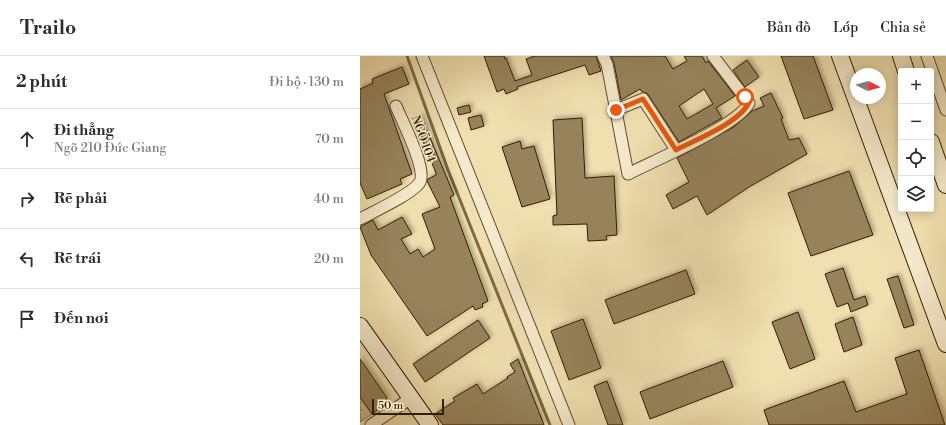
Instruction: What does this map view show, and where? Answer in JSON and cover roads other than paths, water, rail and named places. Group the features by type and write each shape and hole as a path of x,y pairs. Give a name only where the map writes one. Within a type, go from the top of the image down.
{"street":[{"path":"422,56 569,425"},
{"path":"603,56 607,64 628,174 724,126 747,108 749,102 713,56"},
{"path":"840,56 946,344"},
{"path":"901,56 905,68"},
{"path":"927,56 946,110"},
{"path":"616,110 643,99 676,150"},
{"name":"NGÕ 104","path":"360,220 411,191 421,181 422,174 419,163 396,106"},
{"path":"934,151 946,185"},
{"path":"360,326 430,425"},
{"path":"371,425 411,398"}],"waterway":[{"path":"407,56 448,170 550,425"}]}
